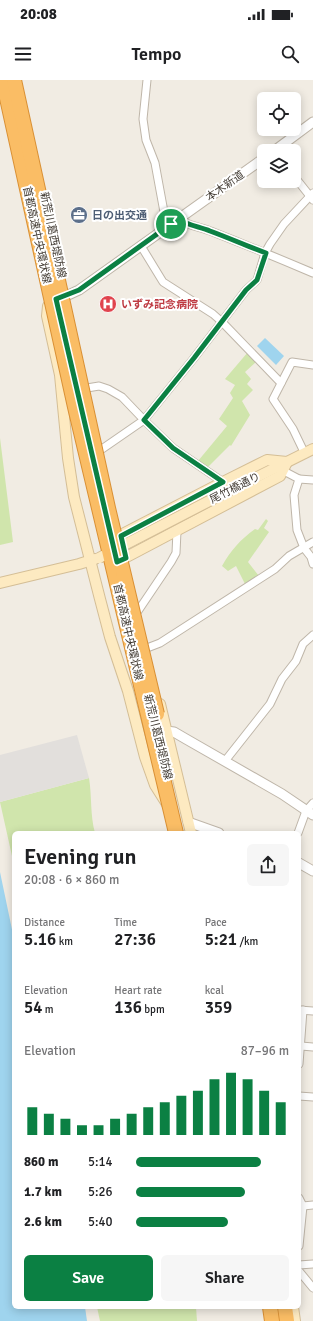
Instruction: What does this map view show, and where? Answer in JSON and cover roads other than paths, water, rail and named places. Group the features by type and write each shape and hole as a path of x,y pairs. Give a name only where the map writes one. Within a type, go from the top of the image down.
{"highway":[{"name":"首都高速中央環状線","path":"3,80 77,415 176,831"},
{"name":"首都高速中央環状線","path":"14,80 107,500 187,827"},
{"path":"265,1309 266,1321"},
{"path":"270,1309 272,1321"},
{"path":"285,1309 286,1321"}],"main road":[{"name":"新荒川葛西堤防線","path":"8,80 56,299 180,831"},
{"name":"新荒川葛西堤防線","path":"20,80 66,296 187,827"},
{"path":"66,296 49,303 47,316 60,375 68,458 74,498 94,559 110,637 128,691 150,772 160,795 187,827"},
{"name":"尾竹橋通り","path":"0,582 94,559 282,466 309,451"},
{"path":"112,540 267,460 282,466 280,476 117,562"},
{"path":"276,1309 278,1321"},
{"path":"293,1309 295,1321"}],"street":[{"path":"147,80 143,119 146,140 155,163 164,212 175,222 193,225 211,231 313,273"},
{"path":"283,144 313,122"},
{"name":"本木新道","path":"66,296 79,290 257,163"},
{"path":"102,449 144,420 246,290 257,280 266,253 278,233 312,196 301,184"},
{"path":"141,246 164,282 213,314 281,382"},
{"path":"309,451 273,399 292,362 313,365"},
{"path":"87,388 99,386 122,397 173,448 223,482"},
{"path":"282,466 299,479 313,480"},
{"path":"299,479 294,495 297,530 304,548 311,557 313,564"},
{"path":"138,611 172,562 176,553 177,531"},
{"path":"147,648 160,643 275,569 289,556 313,542"},
{"path":"225,761 270,704 282,679 296,661 304,644 313,635"},
{"path":"166,731 174,732 225,761 282,794 310,813"},
{"path":"299,831 310,813 313,803"},
{"path":"187,827 208,831"},
{"path":"301,864 313,871"},
{"path":"313,1011 301,1010 301,1046 313,1047"},
{"path":"301,1096 313,1097"},
{"path":"301,1202 303,1206 301,1226"},
{"path":"303,1206 313,1205"},
{"path":"301,1264 313,1264"},
{"path":"301,1273 313,1288"}],"water":[{"path":"265,338 284,356 276,365 257,346"},
{"path":"0,872 12,929 12,1309 85,1309 87,1321 0,1321"}],"place":[{"name":"日の出交通","path":"79,215"},
{"name":"いずみ記念病院","path":"108,304"}]}
